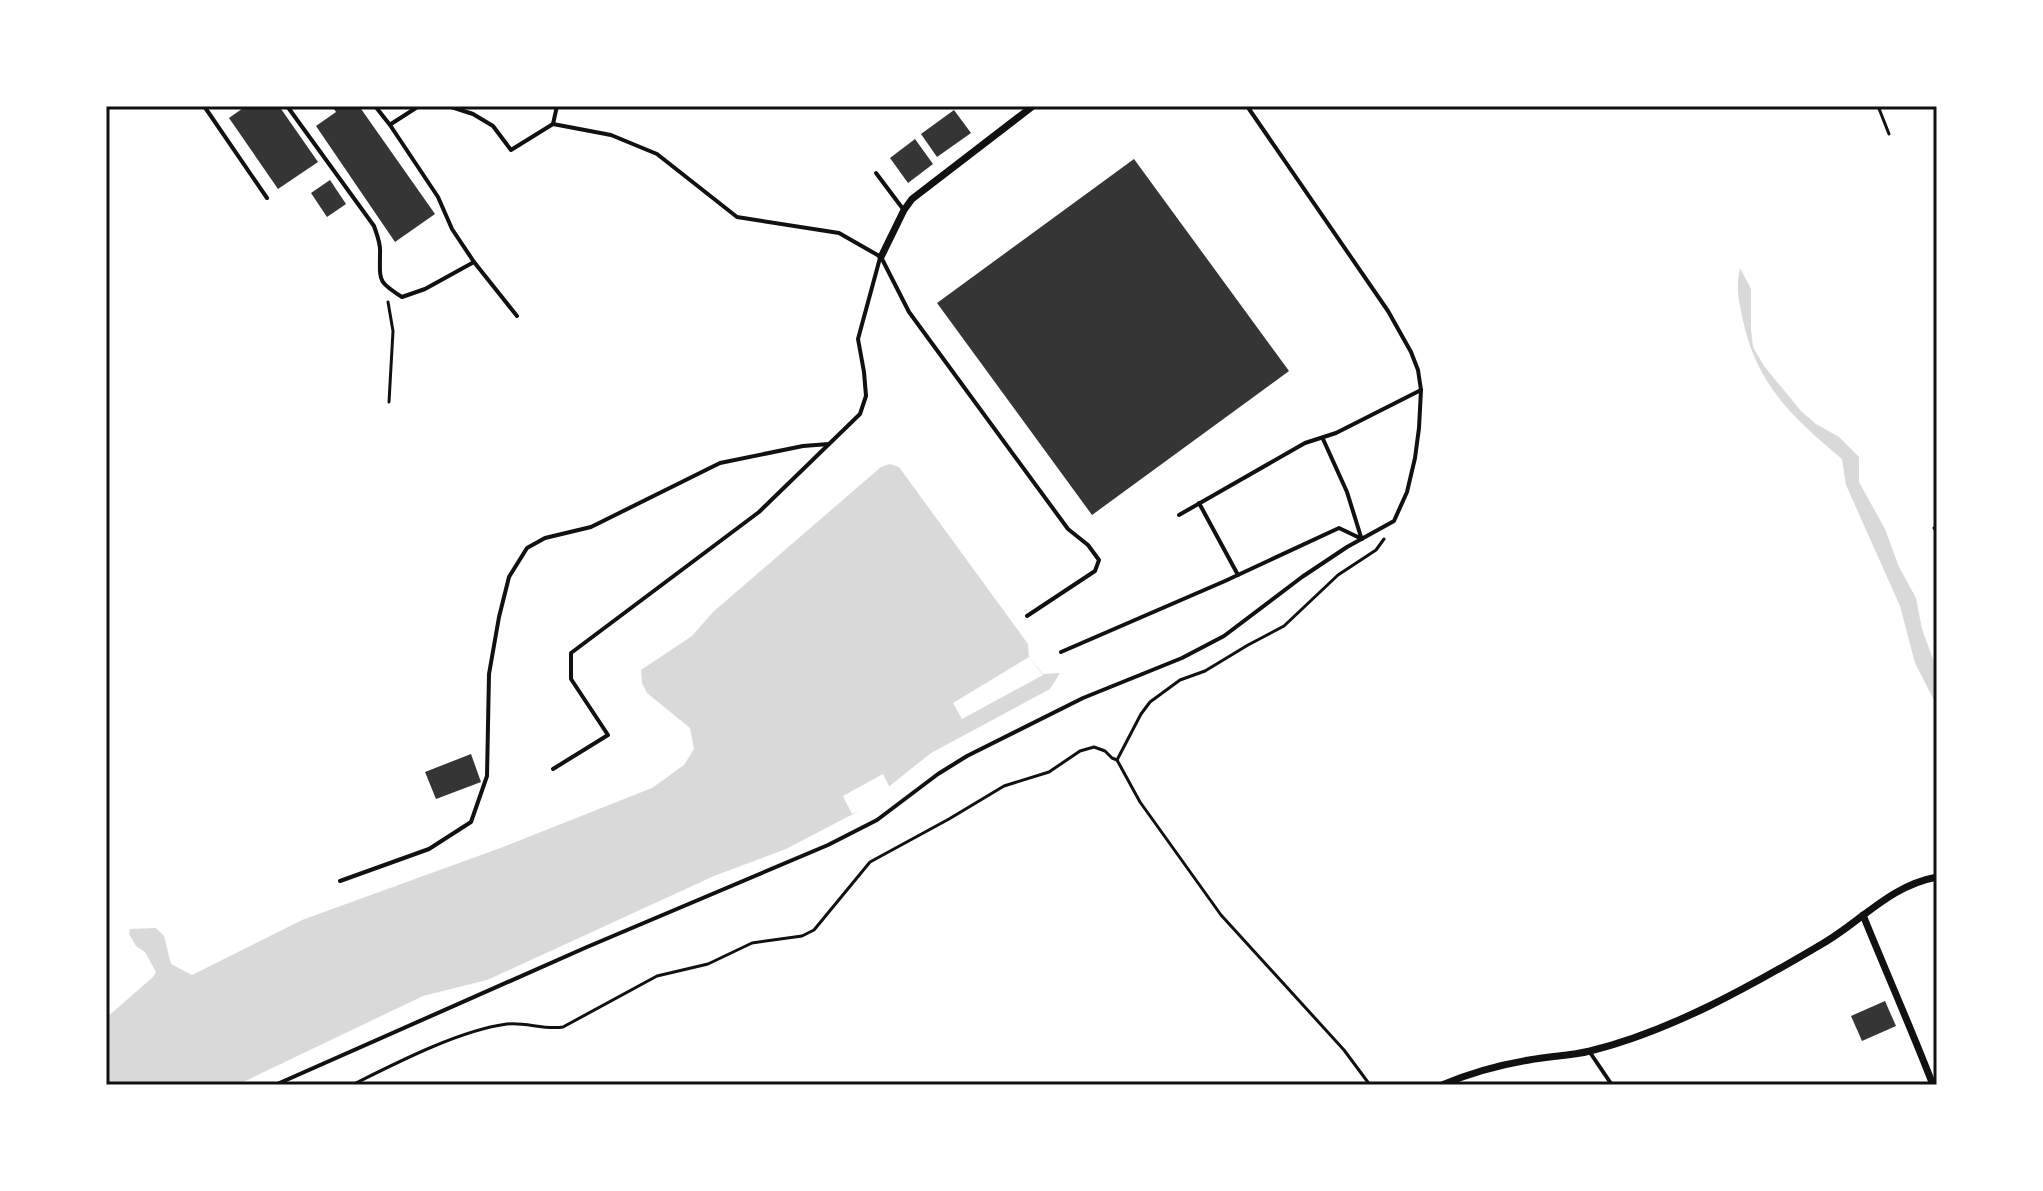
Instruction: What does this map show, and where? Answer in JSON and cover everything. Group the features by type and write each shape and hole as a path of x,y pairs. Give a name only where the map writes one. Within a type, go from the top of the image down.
{"street":[{"path":"881,257 912,199 1033,106"},
{"path":"1442,1085 1468,1074 1526,1060 1589,1051 1655,1030 1738,991 1826,942 1890,895 1937,877"},
{"path":"1863,915 1933,1085"}],"lane":[{"path":"204,106 267,198"},
{"path":"287,106 374,226 381,250 378,271 386,286 402,297 425,289 474,262"},
{"path":"375,106 438,197 452,229 474,262 517,316"},
{"path":"390,125 419,106"},
{"path":"448,106 473,114 493,126 511,150 553,124 611,135 657,154 737,217 839,233 881,257 909,312 1068,529 1088,545 1099,560 1095,571 1027,616"},
{"path":"553,124 557,106"},
{"path":"275,1085 828,845 877,820 967,756 1083,698 1182,658 1224,636 1302,577 1394,521 1407,492 1415,458 1421,390 1418,370 1400,331 1247,106"},
{"path":"876,173 904,210"},
{"path":"553,769 608,735 571,679 571,653 759,512 860,414 866,396 858,339 881,257"},
{"path":"1179,515 1305,443 1323,439 1421,390"},
{"path":"1323,439 1347,492 1362,539"},
{"path":"340,881 429,849 471,822 487,776 489,674 499,617 509,577 527,548 545,538 591,527 720,463 803,446 829,444"},
{"path":"1199,503 1238,575"},
{"path":"1061,652 1339,528 1362,539"},
{"path":"1589,1051 1612,1085"},
{"path":"1468,1074 1472,1085"}],"path":[{"path":"1878,106 1889,134"},
{"path":"386,286 393,331 389,402"},
{"path":"1117,760 1150,702 1180,680 1205,671 1284,626 1338,575 1376,550 1394,521"},
{"path":"352,1085 469,1033 512,1024 550,1029 563,1027 657,976 708,964 752,943 802,936 818,926 870,862 1004,786 1049,772 1080,751 1094,747 1117,760 1140,802 1221,915 1335,1039 1370,1085"}],"shaded area":[{"path":"1740,268 1751,289 1753,347 1764,366 1801,411 1839,437 1859,457 1859,482 1885,529 1899,567 1916,598 1922,629 1937,670 1937,706 1915,663 1900,606 1846,485 1842,459 1792,413 1766,380 1756,361 1739,303"},
{"path":"890,464 899,467 1028,644 1029,657 1043,674 1060,673 1050,689 931,753 857,812 786,849 714,876 487,980 423,996 237,1085 106,1085 106,1018 156,972 145,952 136,946 129,934 130,929 156,928 164,936 171,964 192,975 302,920 503,847 652,788 684,765 694,749 690,728 647,693 641,670 692,636 713,612 881,467"}],"pier":[{"path":"1029,657 1043,675 962,719 953,703"},
{"path":"883,774 891,790 874,804 852,814 843,796"}],"building":[{"path":"246,106 279,106 318,162 278,189 229,118"},
{"path":"332,106 359,106 435,214 395,242 316,126 336,112"},
{"path":"954,110 971,133 937,157 921,134"},
{"path":"915,139 933,164 908,183 890,158"},
{"path":"1134,159 1289,371 1092,515 937,303"},
{"path":"330,180 346,204 327,217 311,193"},
{"path":"471,754 481,782 436,799 425,772"},
{"path":"1885,1001 1896,1026 1862,1041 1851,1016"}]}
